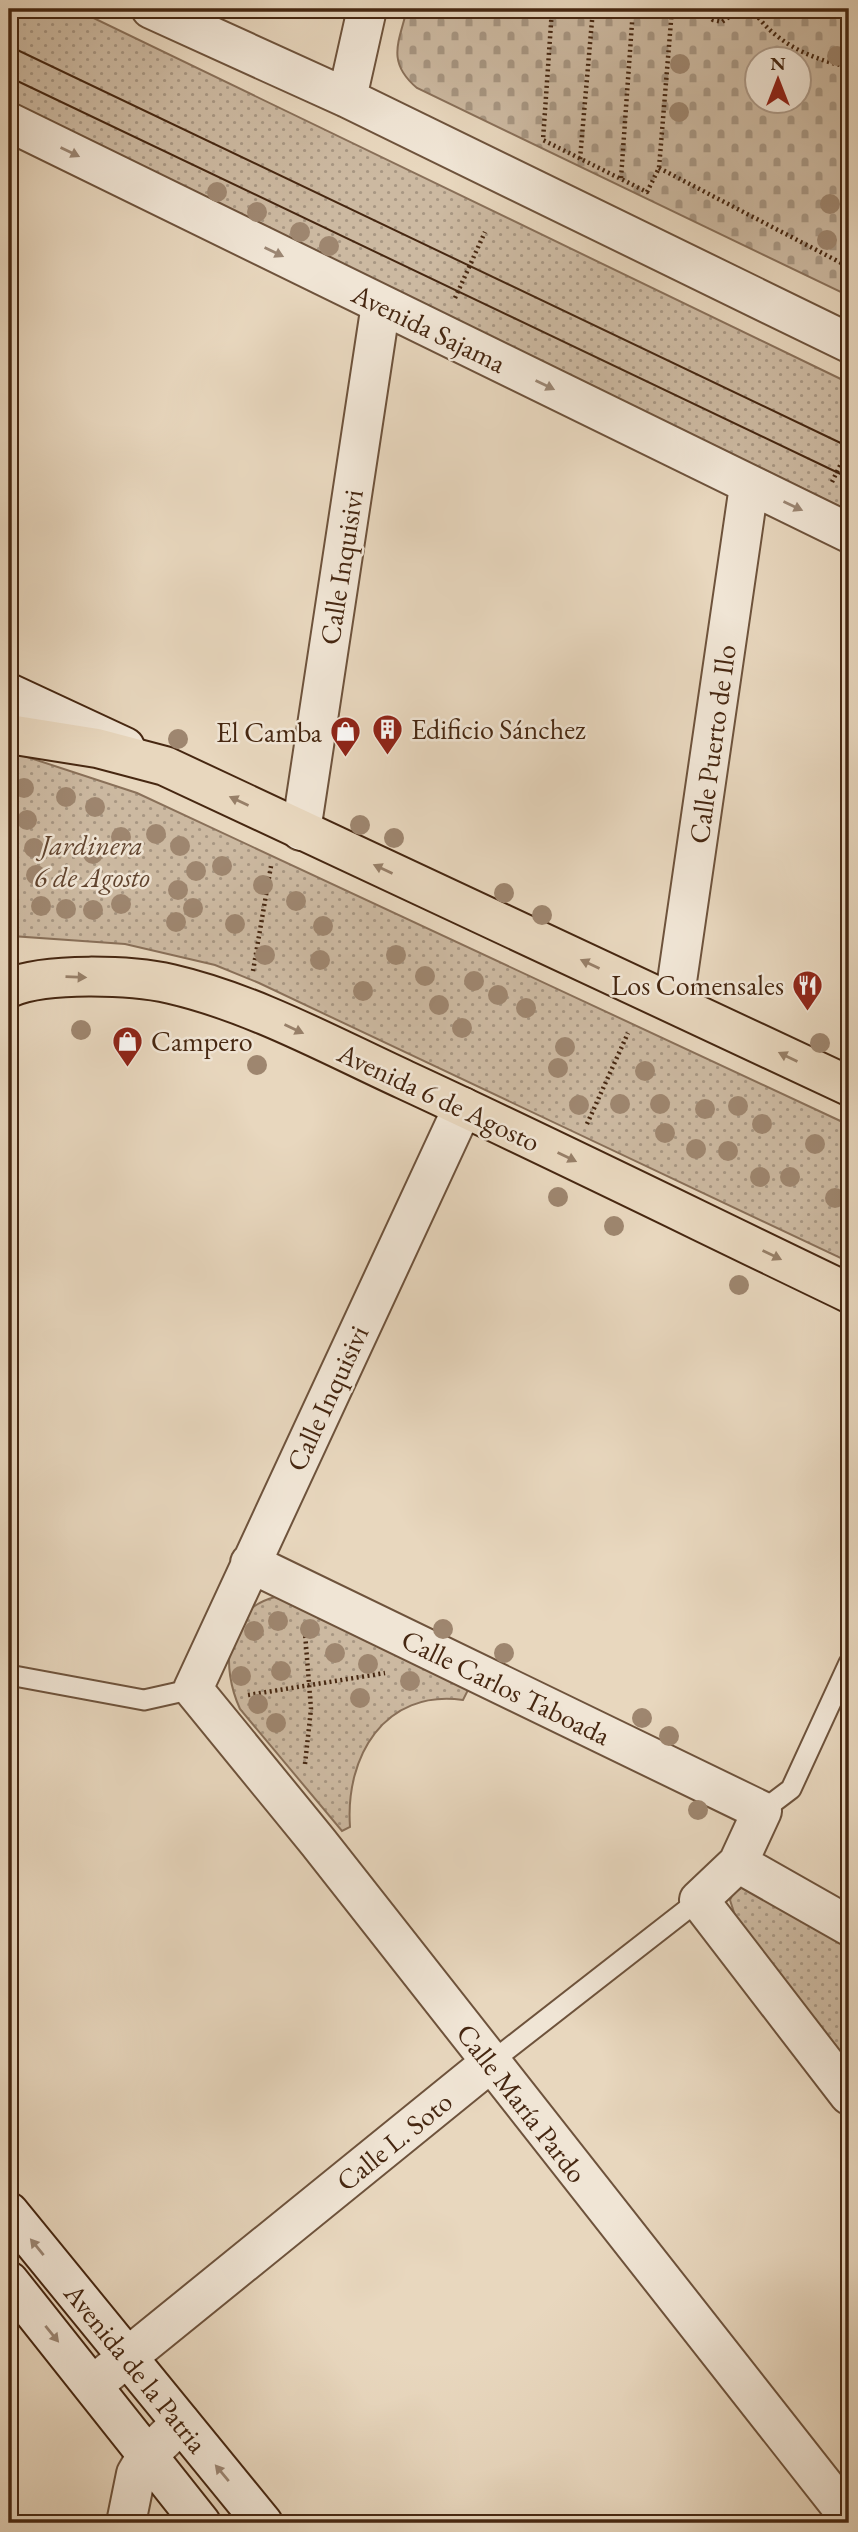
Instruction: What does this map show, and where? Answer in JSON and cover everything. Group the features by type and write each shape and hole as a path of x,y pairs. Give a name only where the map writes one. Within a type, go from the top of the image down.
{"main road":[{"path":"9,734 97,748 165,766 849,1086"},
{"name":"Avenida 6 de Agosto","path":"9,988 60,977 169,983 234,1002 463,1107 849,1293"}],"street":[{"path":"150,9 347,98 849,343"},
{"path":"347,98 367,9"},
{"name":"Avenida Sajama","path":"9,122 849,533"},
{"name":"Calle Inquisivi","path":"301,831 381,304"},
{"name":"Calle Puerto de Ilo","path":"674,1002 749,486"},
{"path":"9,693 165,766"},
{"name":"Calle Inquisivi","path":"193,1689 463,1107"},
{"name":"Calle Carlos Taboada","path":"250,1563 762,1811"},
{"name":"Calle María Pardo","path":"193,1689 318,1842 849,2517"},
{"path":"762,1811 738,1863 699,1900 849,2095"},
{"path":"738,1863 849,1926"},
{"name":"Calle L. Soto","path":"93,2385 490,2063"},
{"name":"Avenida de la Patria","path":"9,2212 263,2523"},
{"name":"Avenida de la Patria","path":"9,2281 201,2523"},
{"path":"126,2523 136,2473 146,2457 181,2423"}],"lane":[{"path":"762,1811 791,1789 849,1663"},
{"path":"9,1675 144,1700 193,1689"},
{"name":"Calle L. Soto","path":"490,2063 699,1900"}],"path":[{"path":"552,9 543,140 648,192 659,168 672,9"},
{"path":"580,159 593,9"},
{"path":"621,178 633,9"},
{"path":"699,9 713,20 722,22 740,9"},
{"path":"752,9 778,38 813,59 849,67"},
{"path":"659,168 849,267"},
{"path":"453,303 485,232"},
{"path":"827,492 849,447"},
{"path":"253,972 271,866"},
{"path":"585,1128 628,1033"},
{"path":"303,1626 311,1709 304,1775"},
{"path":"240,1696 393,1671"}],"green space":[{"path":"9,9 75,9 849,383 849,511 9,102"},
{"path":"407,9 849,9 849,296 417,88 401,69 398,42"},
{"name":"Jardinera 6 de Agosto","path":"9,751 137,793 849,1125 849,1262 259,983 215,965 125,944 12,936 15,908 9,858"},
{"path":"275,1597 289,1598 470,1686 463,1700 435,1699 411,1705 391,1717 375,1733 354,1776 350,1827 342,1831 240,1709 234,1693 229,1659 236,1628 245,1614 258,1604"},
{"path":"745,1886 849,1942 849,2063 739,1928 730,1900 733,1893"}],"tram line":[{"path":"9,46 849,447"},
{"path":"9,77 849,478"}],"place":[{"name":"Edificio Sánchez","path":"388,756"},
{"name":"El Camba","path":"345,759"},
{"name":"Los Comensales","path":"807,1012"},
{"name":"Campero","path":"128,1068"}]}
